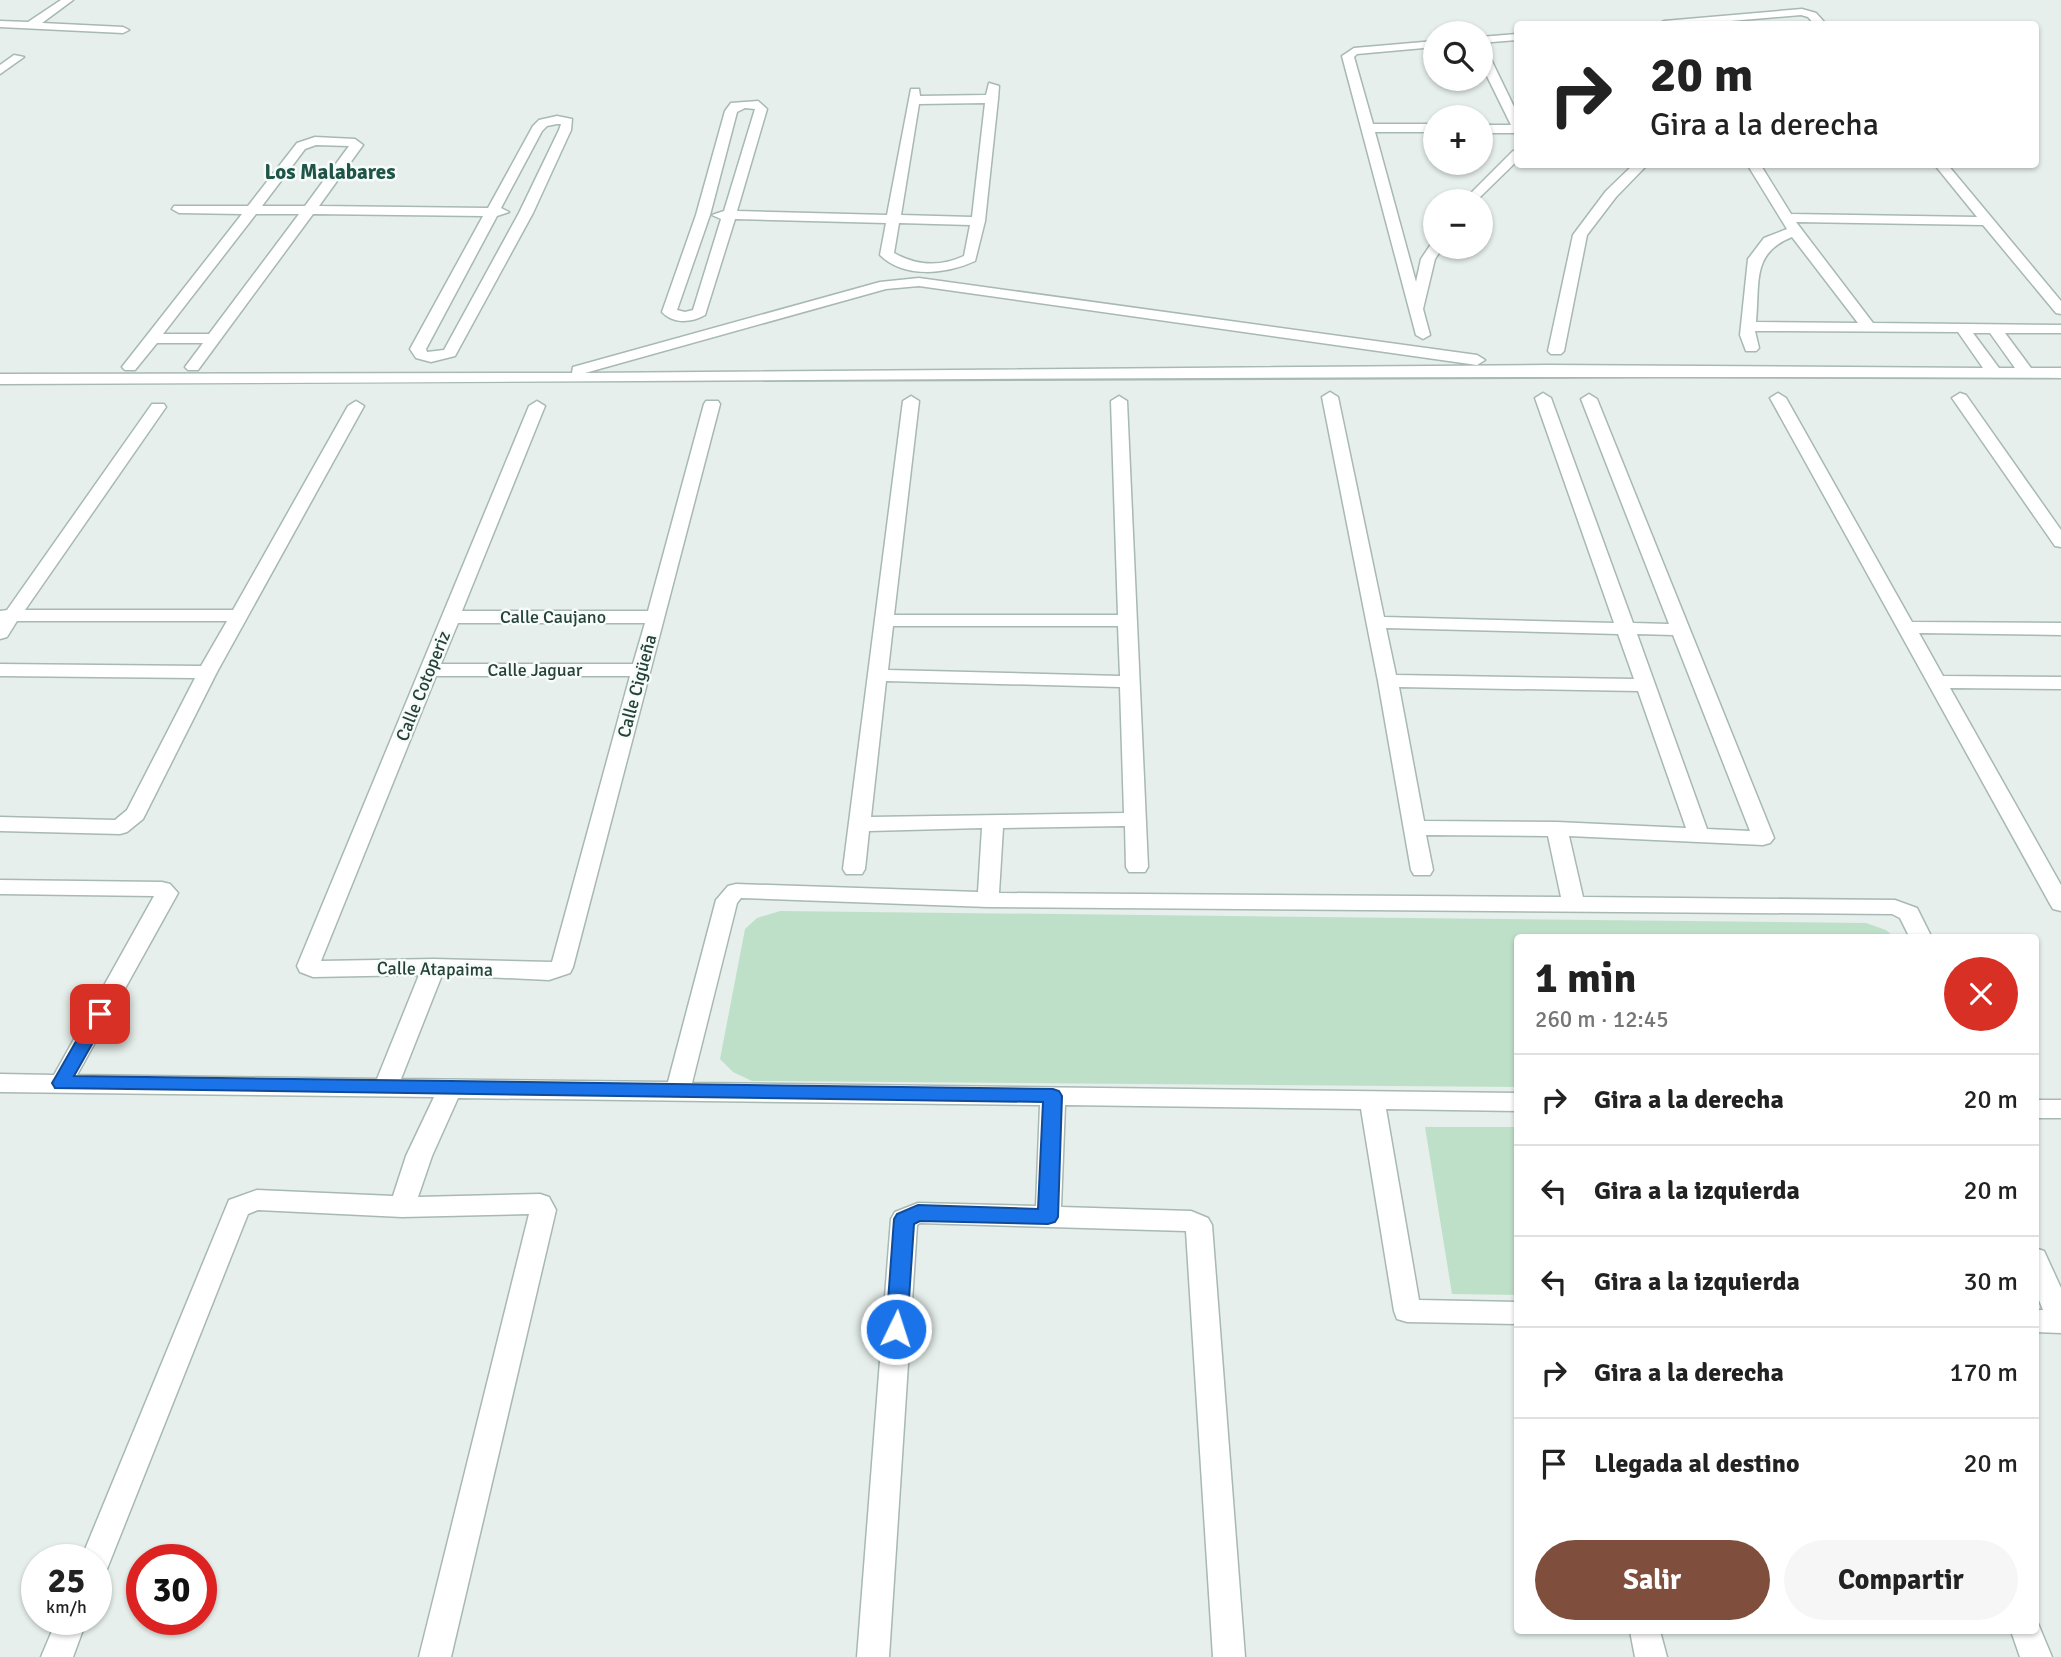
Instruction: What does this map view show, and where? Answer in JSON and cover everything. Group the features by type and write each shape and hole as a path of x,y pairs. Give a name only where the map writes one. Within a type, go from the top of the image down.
{"street":[{"path":"31,25 68,0"},
{"path":"1699,21 1802,12 1812,15 1817,21"},
{"path":"0,24 123,30"},
{"path":"1493,39 1514,37"},
{"path":"1423,45 1349,53 1423,335"},
{"path":"0,70 18,57"},
{"path":"1493,76 1514,121"},
{"path":"549,378 885,285 922,275 955,267 970,258 978,221 993,92 915,96 887,255 922,275 1548,370"},
{"path":"758,105 761,109 730,215 701,312 694,316 676,316 669,312 703,215 731,111 735,106 758,105"},
{"path":"557,120 568,122 526,213 450,353 431,357 421,355 418,349 537,129 543,123 557,120"},
{"path":"1493,128 1514,127"},
{"path":"1367,128 1423,128"},
{"path":"130,367 301,146 316,141 355,143 357,145 192,367"},
{"path":"1481,189 1514,157"},
{"path":"1556,351 1580,235 1611,194 1638,168"},
{"path":"1755,168 1795,231 1869,327"},
{"path":"1943,168 2061,310"},
{"path":"179,209 526,213"},
{"path":"703,215 978,221"},
{"path":"1786,218 1988,221"},
{"path":"1751,348 1747,335 1755,259 1769,241 1795,231"},
{"path":"1416,310 1428,259"},
{"path":"1748,326 2061,329"},
{"path":"1964,329 1994,372"},
{"path":"1995,329 2026,373"},
{"path":"152,338 214,339"},
{"path":"75,379 130,367 192,367 241,379"},
{"path":"0,379 549,378 1548,370 2061,373"},
{"path":"1330,397 1388,681 1422,870"},
{"path":"1543,398 1699,835"},
{"path":"1778,398 2061,904"},
{"path":"1961,398 2061,542"},
{"path":"1414,828 1557,829 1763,838 1588,399"},
{"path":"854,869 911,401"},
{"path":"1119,401 1137,867"},
{"name":"Calle Cigüeña","path":"562,967 712,404"},
{"name":"Calle Cotoperiz","path":"309,966 537,405"},
{"path":"0,824 120,827 136,814 207,672 356,406"},
{"path":"0,633 5,616 158,407"},
{"path":"5,616 239,615"},
{"name":"Calle Caujano","path":"451,617 656,617"},
{"path":"885,620 1128,621"},
{"path":"1375,622 1680,630"},
{"path":"1906,626 2061,629"},
{"path":"0,670 207,672"},
{"name":"Calle Jaguar","path":"429,670 641,670"},
{"path":"878,675 1130,682"},
{"path":"1388,681 1646,685"},
{"path":"1936,682 2061,683"},
{"path":"859,824 1135,819"},
{"path":"988,900 993,820"},
{"path":"1557,829 1573,903"},
{"path":"0,887 162,889 167,892 61,1083"},
{"path":"678,1091 727,900 736,891 988,900 1895,907 1909,913 1919,934"},
{"name":"Calle Atapaima","path":"309,966 313,969 434,967 549,972 562,967"},
{"path":"386,1087 434,967"},
{"path":"0,1083 1514,1102"},
{"path":"402,1207 419,1156 450,1088"},
{"path":"1048,1217 1053,1096"},
{"path":"1372,1100 1406,1311 1514,1313"},
{"path":"2039,1109 2061,1109"},
{"path":"102,1544 238,1207 257,1200 402,1207 540,1204 543,1210 435,1657"},
{"path":"873,1657 904,1219 918,1213 1191,1221 1199,1225 1229,1657"},
{"path":"2039,1268 2061,1321 2039,1321"},
{"path":"1646,1634 1651,1657"},
{"path":"2027,1634 2036,1657"},
{"path":"57,1657 66,1635"}],"green space":[{"path":"780,911 1866,923 1890,934 1514,934 1514,1087 752,1081 733,1072 720,1059 745,929 757,918"},
{"path":"1425,1127 1514,1127 1514,1295 1452,1294"}],"district":[{"name":"Los Malabares","path":"330,172"}],"route":[{"path":"100,1014 61,1083 1053,1096 1048,1217 918,1213 904,1219 896,1329"}]}
